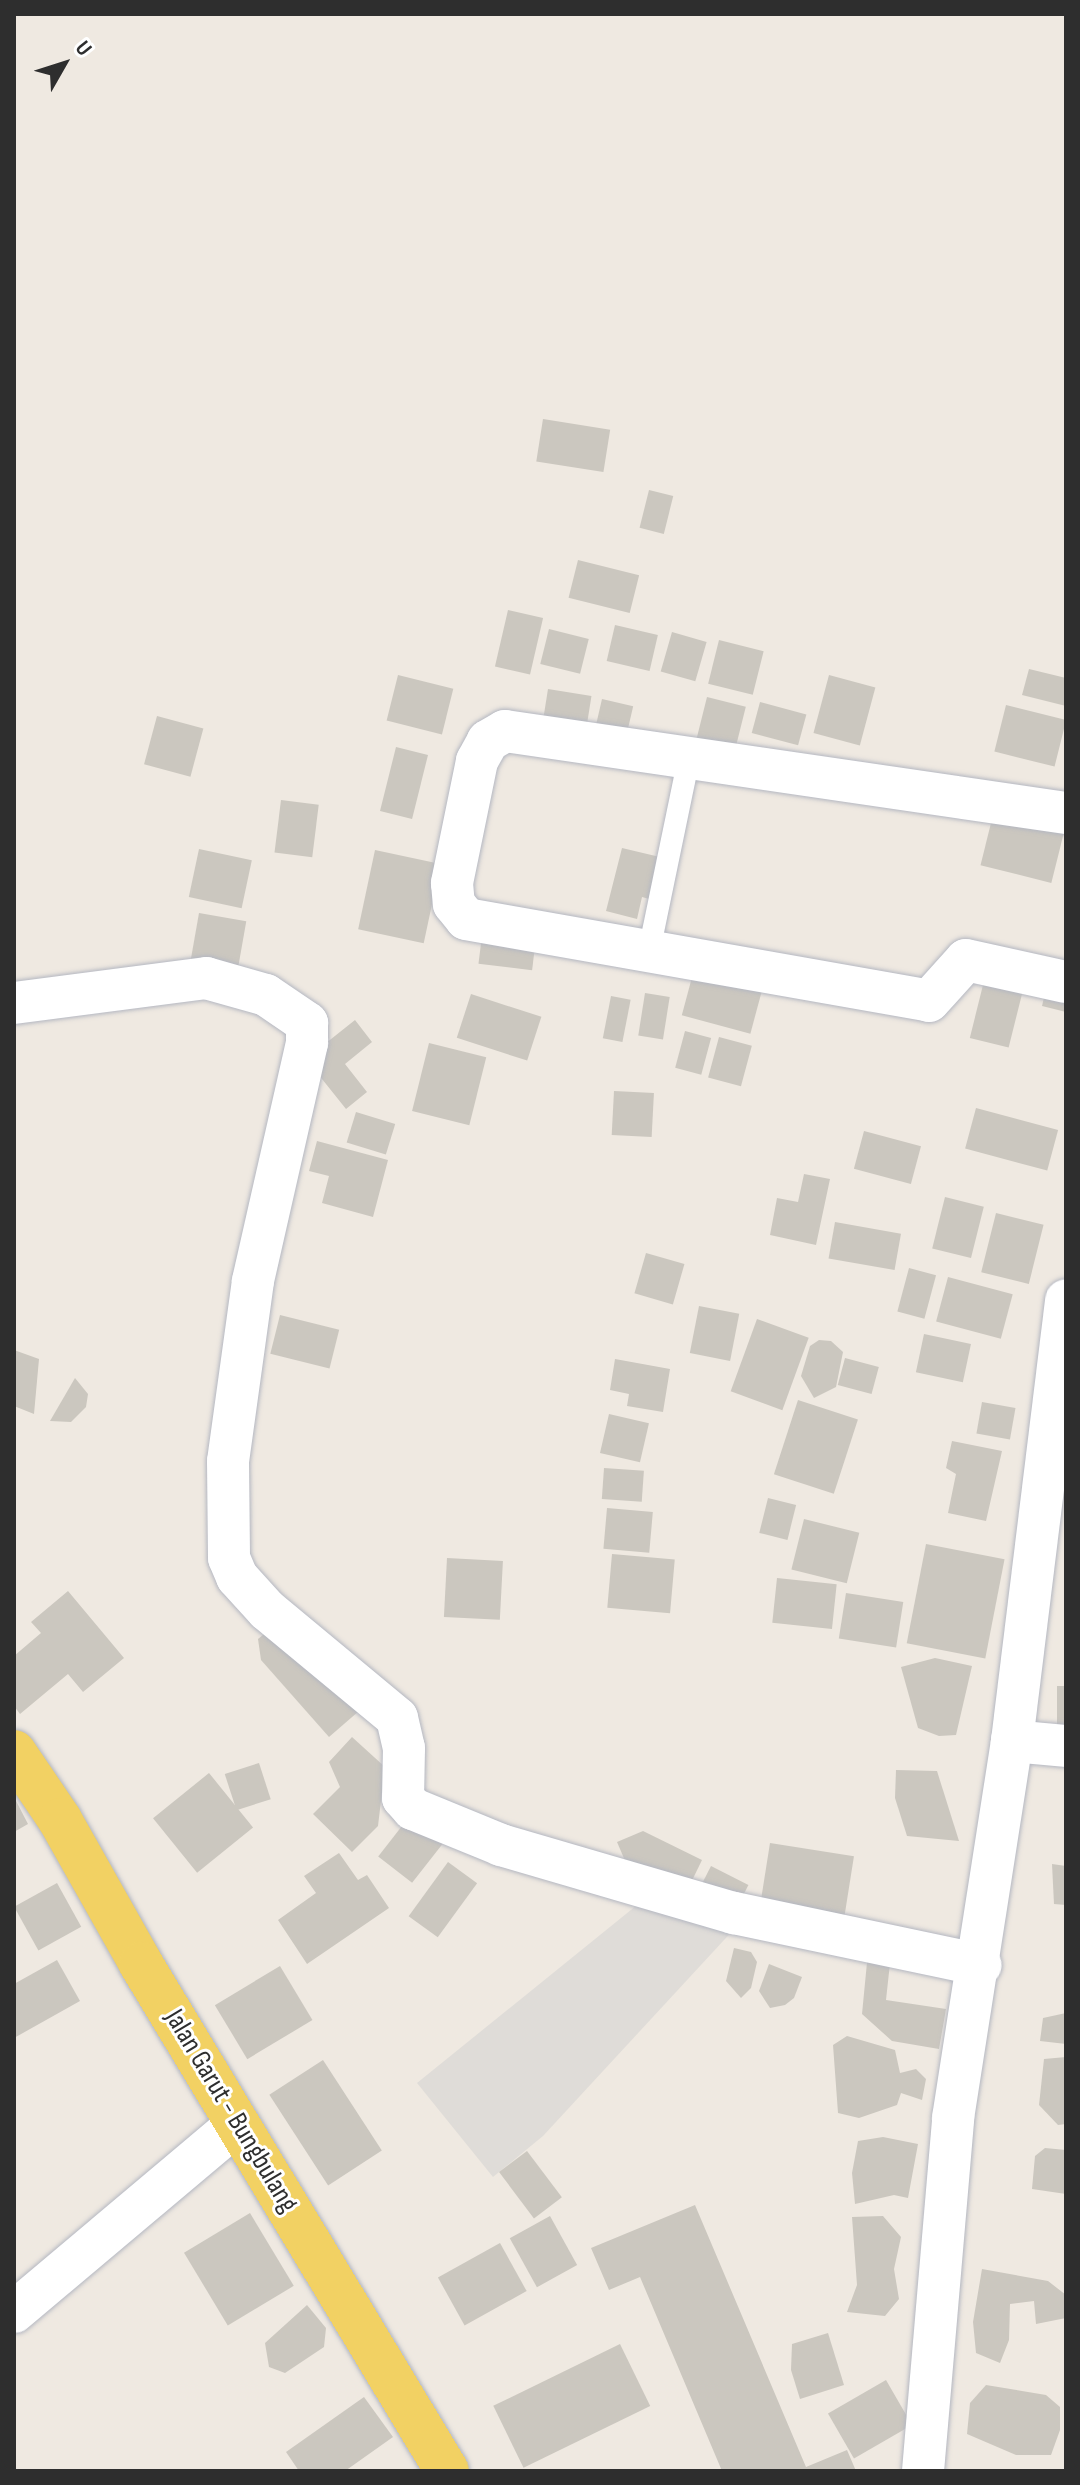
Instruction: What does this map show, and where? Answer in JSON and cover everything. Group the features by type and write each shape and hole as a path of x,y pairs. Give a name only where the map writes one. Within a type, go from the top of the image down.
{"main road":[{"name":"Jalan Garut - Bungbulang","path":"14,1752 60,1820 237,2124 447,2471"}],"street":[{"path":"1066,813 505,731 481,751 470,783 452,883 458,912 476,921 509,923 929,1001 966,960 1066,982"},
{"path":"14,1003 206,978 266,995 307,1023 307,1043 251,1296 228,1461 229,1558 237,1577 275,1618 388,1706 403,1733 401,1784 403,1798 413,1809 501,1845 734,1913 981,1965"},
{"path":"923,2471 953,2118 981,1965 1012,1741 1059,1399 1066,1300"},
{"path":"1012,1741 1066,1746"},
{"path":"14,2312 237,2124"}],"lane":[{"path":"649,951 689,758"}],"shaded area":[{"path":"642,1901 737,1926 543,2136 493,2177 417,2083"}],"building":[{"path":"543,419 610,430 603,472 536,461"},
{"path":"649,490 673,496 664,534 640,528"},
{"path":"578,560 639,575 630,613 569,598"},
{"path":"508,610 543,618 530,675 495,667"},
{"path":"615,625 658,635 650,671 607,661"},
{"path":"549,629 589,639 580,674 540,664"},
{"path":"672,632 707,642 695,681 661,671"},
{"path":"719,640 764,651 753,695 708,684"},
{"path":"1029,669 1066,678 1066,706 1022,695"},
{"path":"398,675 453,689 442,734 387,721"},
{"path":"829,675 875,687 860,745 813,733"},
{"path":"548,689 591,696 586,732 542,726"},
{"path":"707,697 746,707 734,754 695,745"},
{"path":"602,699 633,706 626,738 595,731"},
{"path":"760,702 806,714 798,745 752,733"},
{"path":"1006,705 1066,720 1055,767 994,752"},
{"path":"157,716 203,728 190,777 144,764"},
{"path":"396,747 428,755 412,819 380,811"},
{"path":"281,800 319,805 312,857 275,853"},
{"path":"995,807 1066,825 1051,883 980,865"},
{"path":"622,848 664,858 653,900 642,897 637,919 606,911"},
{"path":"199,849 252,860 242,908 189,897"},
{"path":"375,850 441,864 424,943 358,929"},
{"path":"199,913 246,921 237,972 190,963"},
{"path":"483,927 537,934 532,970 478,964"},
{"path":"695,966 764,984 750,1034 682,1015"},
{"path":"987,969 1026,979 1009,1048 970,1038"},
{"path":"1048,981 1066,986 1066,1012 1042,1006"},
{"path":"645,993 670,997 663,1039 638,1035"},
{"path":"471,994 541,1017 527,1061 457,1038"},
{"path":"611,996 631,1000 622,1042 603,1038"},
{"path":"355,1020 372,1042 345,1064 367,1092 346,1109 306,1059"},
{"path":"685,1031 711,1038 701,1075 675,1068"},
{"path":"719,1037 752,1046 741,1086 708,1078"},
{"path":"429,1043 486,1057 469,1125 412,1111"},
{"path":"614,1091 654,1093 652,1137 612,1135"},
{"path":"976,1108 1058,1130 1047,1171 965,1149"},
{"path":"356,1112 395,1124 386,1155 347,1143"},
{"path":"864,1131 921,1146 911,1184 854,1169"},
{"path":"317,1141 388,1160 373,1217 322,1203 329,1176 309,1171"},
{"path":"804,1174 830,1179 816,1245 770,1235 777,1198 798,1202"},
{"path":"945,1197 984,1207 971,1258 932,1248"},
{"path":"996,1213 1044,1225 1029,1284 981,1272"},
{"path":"835,1222 901,1234 895,1270 829,1258"},
{"path":"646,1253 684,1264 673,1304 634,1293"},
{"path":"909,1268 936,1275 924,1319 897,1311"},
{"path":"948,1277 1013,1294 1001,1339 936,1321"},
{"path":"699,1306 739,1314 730,1361 690,1353"},
{"path":"280,1315 339,1330 330,1369 270,1354"},
{"path":"757,1319 809,1338 782,1410 731,1391"},
{"path":"924,1334 971,1344 963,1382 916,1372"},
{"path":"819,1340 831,1341 843,1352 836,1387 814,1398 801,1376 810,1346"},
{"path":"14,1350 39,1359 34,1414 14,1406"},
{"path":"845,1358 879,1367 872,1394 838,1385"},
{"path":"615,1359 670,1369 663,1412 627,1406 629,1394 610,1390"},
{"path":"75,1378 88,1394 86,1407 71,1422 50,1421"},
{"path":"798,1400 858,1419 834,1494 774,1474"},
{"path":"982,1402 1015,1408 1010,1439 976,1434"},
{"path":"609,1414 649,1423 640,1462 600,1453"},
{"path":"952,1441 1002,1451 986,1521 948,1513 956,1474 946,1468"},
{"path":"604,1468 644,1471 642,1502 602,1499"},
{"path":"768,1498 796,1505 787,1540 759,1533"},
{"path":"607,1508 653,1512 649,1553 603,1549"},
{"path":"804,1519 859,1533 847,1583 791,1569"},
{"path":"926,1544 1005,1559 985,1658 907,1643"},
{"path":"612,1554 675,1559 670,1613 607,1608"},
{"path":"447,1558 503,1561 500,1620 444,1617"},
{"path":"777,1578 837,1584 832,1629 772,1623"},
{"path":"68,1591 124,1658 83,1692 68,1674 20,1714 14,1706 14,1656 41,1633 31,1622"},
{"path":"846,1593 903,1602 896,1648 839,1638"},
{"path":"269,1630 359,1711 329,1737 261,1660 258,1639"},
{"path":"935,1658 972,1666 956,1735 939,1736 918,1728 901,1667"},
{"path":"1057,1686 1066,1686 1066,1738 1057,1738"},
{"path":"352,1737 385,1767 378,1826 352,1852 313,1814 340,1787 329,1762"},
{"path":"259,1763 271,1799 237,1810 225,1774"},
{"path":"896,1770 937,1771 959,1841 907,1836 895,1798"},
{"path":"209,1773 253,1827 197,1873 153,1818"},
{"path":"14,1797 28,1824 14,1832"},
{"path":"409,1817 443,1843 412,1883 378,1856"},
{"path":"643,1831 702,1860 684,1897 629,1870 617,1842"},
{"path":"770,1843 854,1856 844,1917 760,1903"},
{"path":"339,1853 358,1880 367,1875 389,1908 307,1964 278,1920 316,1893 304,1876"},
{"path":"448,1862 477,1883 438,1937 409,1916"},
{"path":"1052,1864 1066,1866 1066,1905 1054,1904"},
{"path":"711,1866 748,1885 740,1902 702,1883"},
{"path":"57,1883 81,1927 38,1950 14,1907"},
{"path":"734,1948 751,1952 757,1962 751,1988 741,1998 726,1981"},
{"path":"868,1952 891,1954 886,2000 946,2009 939,2049 892,2041 862,2014"},
{"path":"57,1960 80,2001 14,2038 14,1984"},
{"path":"769,1964 802,1977 794,1998 785,2005 770,2008 759,1991"},
{"path":"280,1966 312,2020 247,2059 215,2005"},
{"path":"1066,2013 1066,2044 1040,2041 1043,2018"},
{"path":"847,2036 895,2050 900,2073 916,2069 926,2079 922,2100 901,2093 897,2105 859,2118 838,2113 833,2045"},
{"path":"1066,2057 1066,2124 1058,2125 1039,2105 1044,2059"},
{"path":"323,2060 382,2151 328,2185 269,2095"},
{"path":"883,2137 918,2144 908,2198 894,2195 855,2204 852,2173 858,2141"},
{"path":"1045,2148 1066,2150 1066,2194 1032,2189 1035,2156"},
{"path":"527,2151 562,2197 534,2218 499,2172"},
{"path":"695,2205 806,2467 847,2450 856,2471 722,2471 640,2277 609,2290 591,2248"},
{"path":"250,2213 294,2286 228,2326 184,2253"},
{"path":"550,2216 577,2265 537,2287 510,2238"},
{"path":"883,2216 901,2237 894,2269 899,2299 885,2316 847,2312 857,2285 852,2217"},
{"path":"500,2243 527,2291 465,2326 438,2277"},
{"path":"982,2269 1048,2281 1066,2295 1066,2318 1036,2324 1034,2301 1010,2304 1009,2340 1000,2363 976,2353 973,2322"},
{"path":"307,2305 326,2328 324,2347 285,2373 269,2367 265,2343"},
{"path":"828,2333 844,2385 800,2399 791,2370 792,2344"},
{"path":"620,2344 650,2406 524,2468 493,2406"},
{"path":"886,2380 912,2425 854,2459 828,2414"},
{"path":"986,2385 1046,2395 1060,2407 1060,2430 1051,2455 1016,2455 967,2434 970,2403"},
{"path":"364,2397 393,2437 345,2471 299,2471 286,2452"}]}
